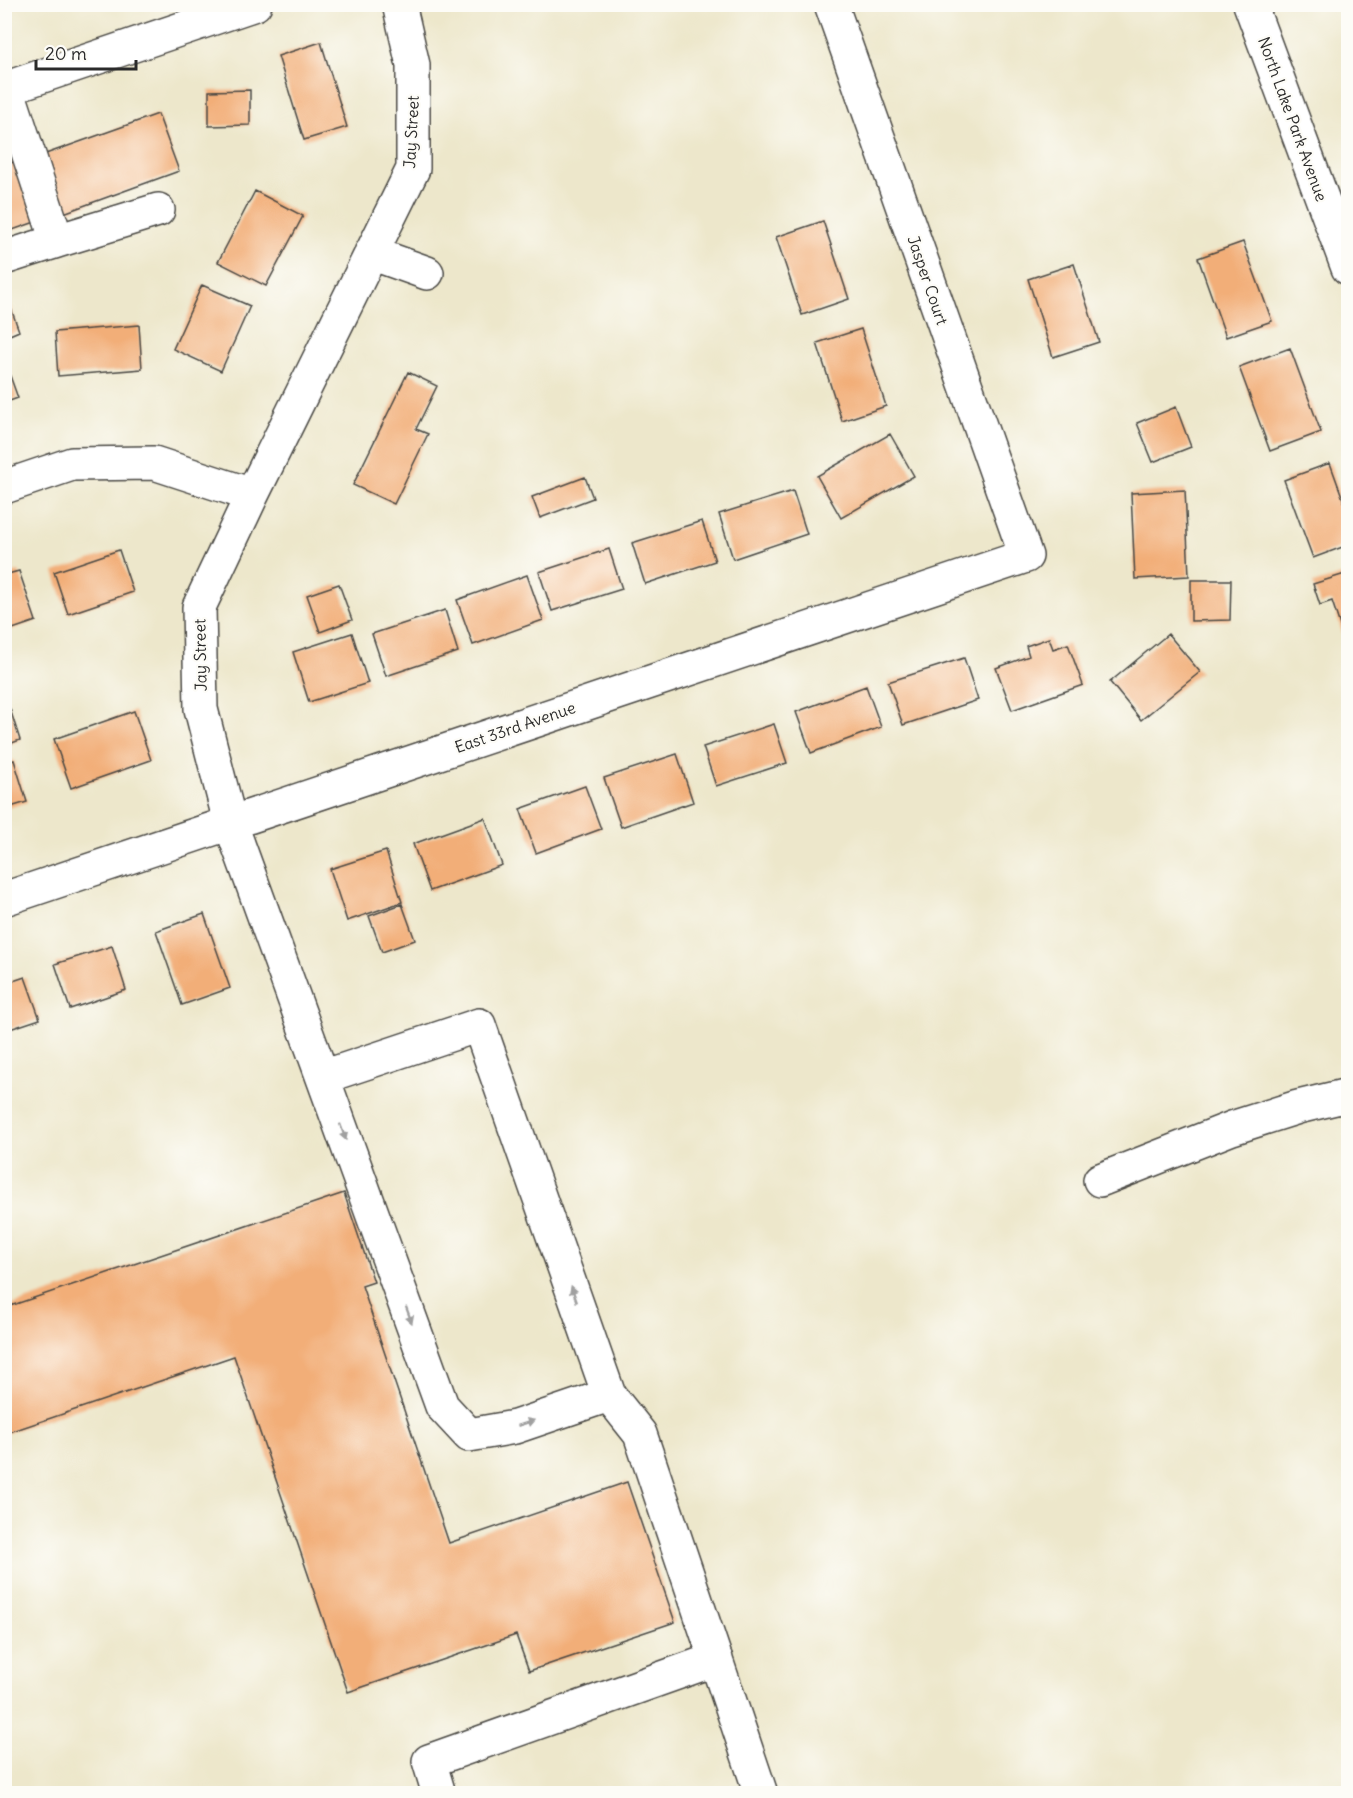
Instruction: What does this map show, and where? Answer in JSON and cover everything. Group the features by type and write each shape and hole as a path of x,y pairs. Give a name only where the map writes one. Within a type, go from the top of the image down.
{"street":[{"path":"57,241 6,88 255,4"},
{"name":"Jay Street","path":"399,4 413,65 413,169 252,495 200,607 201,709 230,822 442,1406 469,1435 515,1427 609,1395"},
{"name":"Jasper Court","path":"831,4 1026,556"},
{"name":"North Lake Park Avenue","path":"1250,4 1348,268"},
{"path":"4,258 158,210"},
{"path":"371,253 427,273"},
{"path":"4,487 72,464 154,463 252,495"},
{"name":"East 33rd Avenue","path":"4,899 1026,556"},
{"path":"323,1077 479,1024 609,1395 640,1434 761,1794"},
{"path":"1100,1180 1232,1128 1298,1107 1348,1095"},
{"path":"439,1794 429,1761 716,1659"}],"building":[{"path":"321,42 347,127 304,140 278,56"},
{"path":"250,90 250,125 209,126 209,91"},
{"path":"158,114 179,171 61,214 40,156"},
{"path":"17,161 38,221 4,233 4,165"},
{"path":"255,191 303,216 266,286 218,262"},
{"path":"823,221 849,299 802,315 776,237"},
{"path":"1243,242 1272,321 1226,337 1198,258"},
{"path":"1074,264 1099,342 1053,357 1028,279"},
{"path":"202,285 250,306 221,371 173,349"},
{"path":"5,297 7,297 19,331 5,337"},
{"path":"139,325 142,369 58,376 55,332"},
{"path":"861,329 886,406 842,421 817,343"},
{"path":"1290,348 1321,432 1270,451 1239,367"},
{"path":"4,359 18,398 4,403"},
{"path":"408,372 437,386 416,429 428,434 394,504 353,485"},
{"path":"1176,407 1191,447 1153,462 1137,423"},
{"path":"890,434 914,476 841,518 817,476"},
{"path":"1330,463 1348,513 1348,545 1313,558 1284,480"},
{"path":"585,477 593,498 540,518 532,497"},
{"path":"1185,490 1189,576 1135,579 1131,493"},
{"path":"793,491 807,534 733,559 719,514"},
{"path":"702,521 715,561 645,584 632,543"},
{"path":"609,549 622,589 552,611 539,572"},
{"path":"119,550 133,592 68,614 54,572"},
{"path":"19,571 36,621 4,632 4,575"},
{"path":"1348,573 1348,650 1332,601 1320,605 1313,584"},
{"path":"527,575 543,620 473,645 457,600"},
{"path":"1191,580 1231,580 1230,620 1191,621"},
{"path":"339,584 352,620 320,632 307,595"},
{"path":"445,610 458,652 386,676 372,634"},
{"path":"352,633 368,683 309,702 293,652"},
{"path":"1168,634 1200,672 1141,720 1110,682"},
{"path":"1049,638 1053,649 1068,644 1083,685 1012,710 996,668 1029,656 1026,646"},
{"path":"964,658 978,700 903,725 888,682"},
{"path":"866,686 881,727 811,753 796,712"},
{"path":"10,709 20,740 4,746 4,711"},
{"path":"134,711 151,760 71,788 54,739"},
{"path":"774,724 787,763 716,786 703,747"},
{"path":"677,754 693,802 621,827 604,778"},
{"path":"14,760 27,802 4,809 4,763"},
{"path":"585,786 601,829 536,853 520,809"},
{"path":"485,818 502,865 430,891 413,844"},
{"path":"386,851 402,902 347,921 330,869"},
{"path":"402,904 415,940 382,952 369,916"},
{"path":"204,914 230,988 182,1005 156,931"},
{"path":"112,946 126,990 70,1009 55,964"},
{"path":"25,977 40,1019 4,1031 4,984"},
{"path":"344,1193 374,1282 362,1286 449,1543 627,1482 675,1622 529,1671 516,1635 348,1692 234,1356 4,1434 4,1308"}]}
